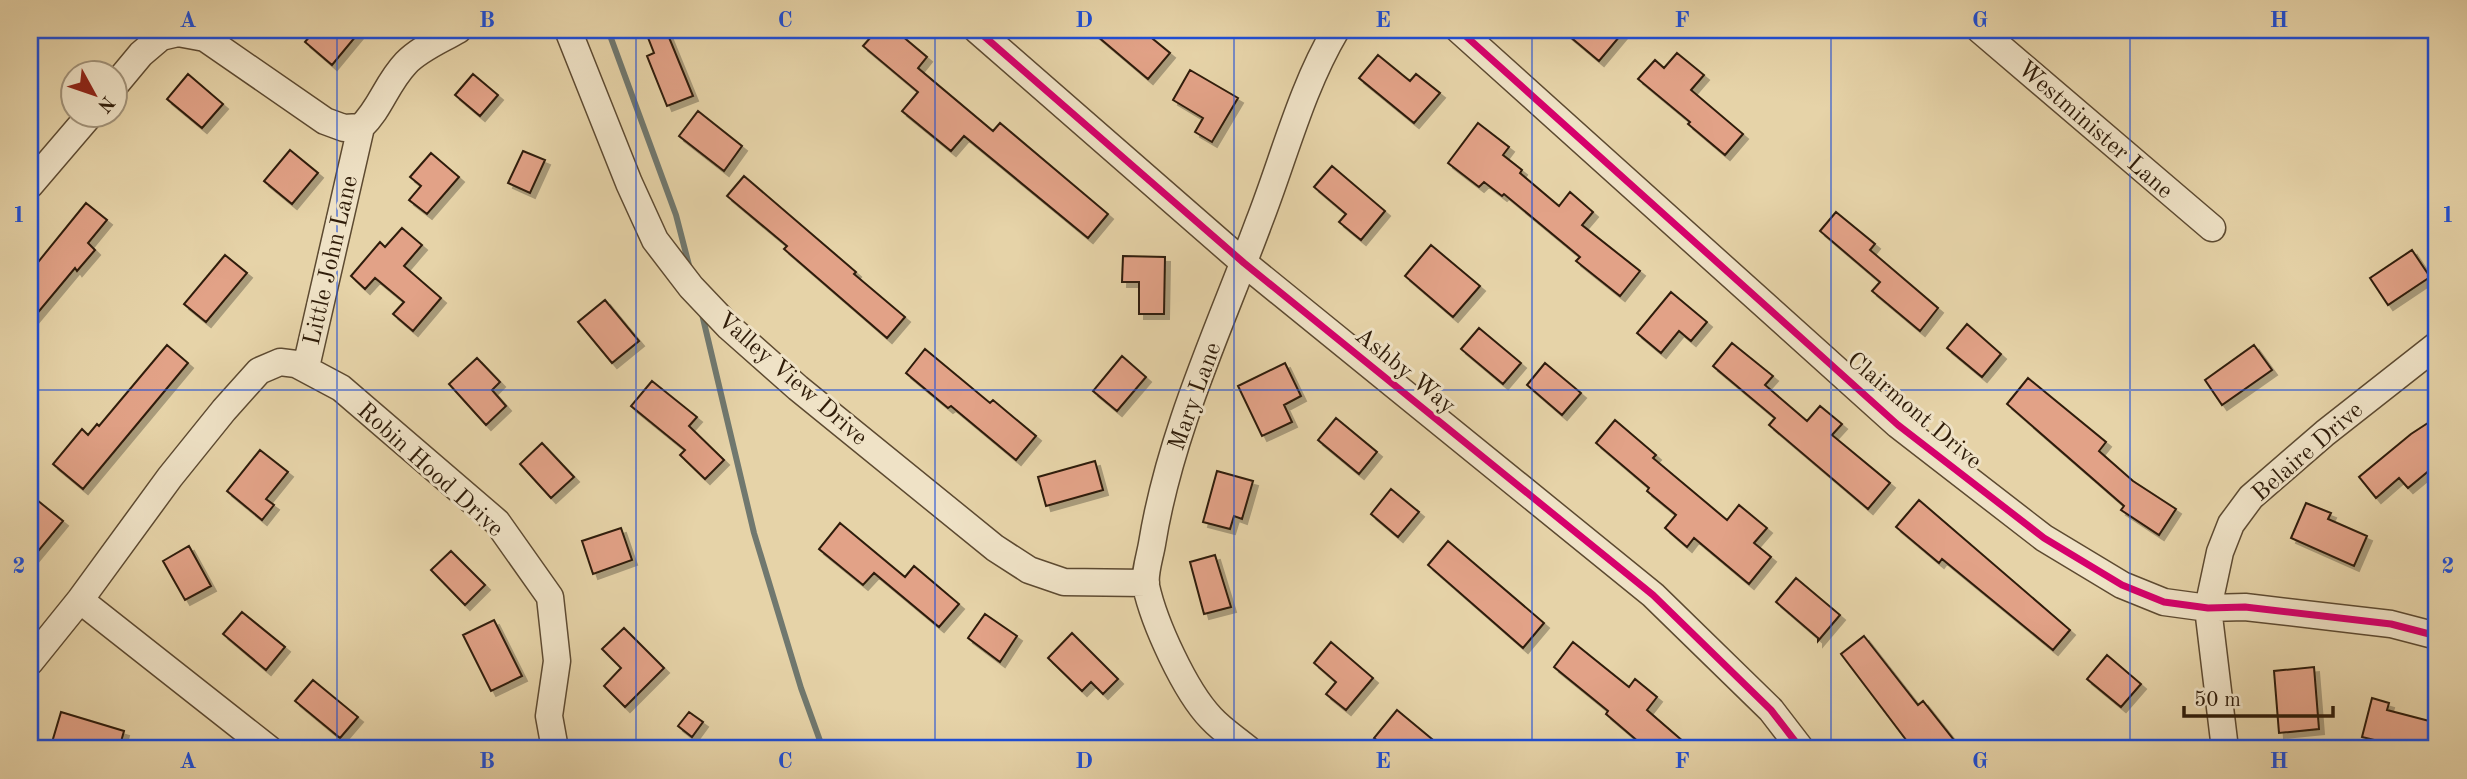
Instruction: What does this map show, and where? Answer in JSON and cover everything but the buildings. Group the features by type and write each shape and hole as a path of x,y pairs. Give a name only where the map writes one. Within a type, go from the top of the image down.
{"street":[{"name":"Little John Lane","path":"30,662 80,600 170,477 259,371 280,362 306,367 361,127 375,113 385,89 408,61 458,30"},
{"name":"Valley View Drive","path":"568,30 629,183 655,240 691,286 729,327 798,388 995,548 1029,570 1064,582 1146,583"},
{"name":"Ashby Way","path":"977,30 1244,263 1653,595 1771,710 1801,749"},
{"name":"Mary Lane","path":"1248,749 1211,718 1189,687 1163,638 1146,583 1159,500 1185,418 1296,116 1326,46 1336,30"},
{"name":"Clairmont Drive","path":"1459,30 1898,425 2034,530 2122,585 2164,603 2208,608 2245,607 2392,624 2437,636"},
{"name":"Westminister Lane","path":"1980,30 2212,228"},
{"path":"130,67 161,37 178,33 205,38 325,121 344,128 361,127"},
{"path":"30,185 77,130"},
{"name":"Belaire Drive","path":"2225,749 2208,608 2220,552 2231,524 2251,497 2325,433 2437,345"},
{"name":"Robin Hood Drive","path":"306,367 341,388 497,522 550,597 557,661 549,716 555,749"},
{"path":"80,600 269,749"}],"waterway":[{"path":"608,30 676,215 690,269"},
{"path":"702,314 754,533 801,688 823,749"}],"cycle path":[{"path":"977,30 1244,263 1653,595 1771,710 1801,749"},
{"path":"1459,30 1898,425 2044,538 2122,585 2164,602 2208,608 2245,607 2391,624 2437,636"}]}
